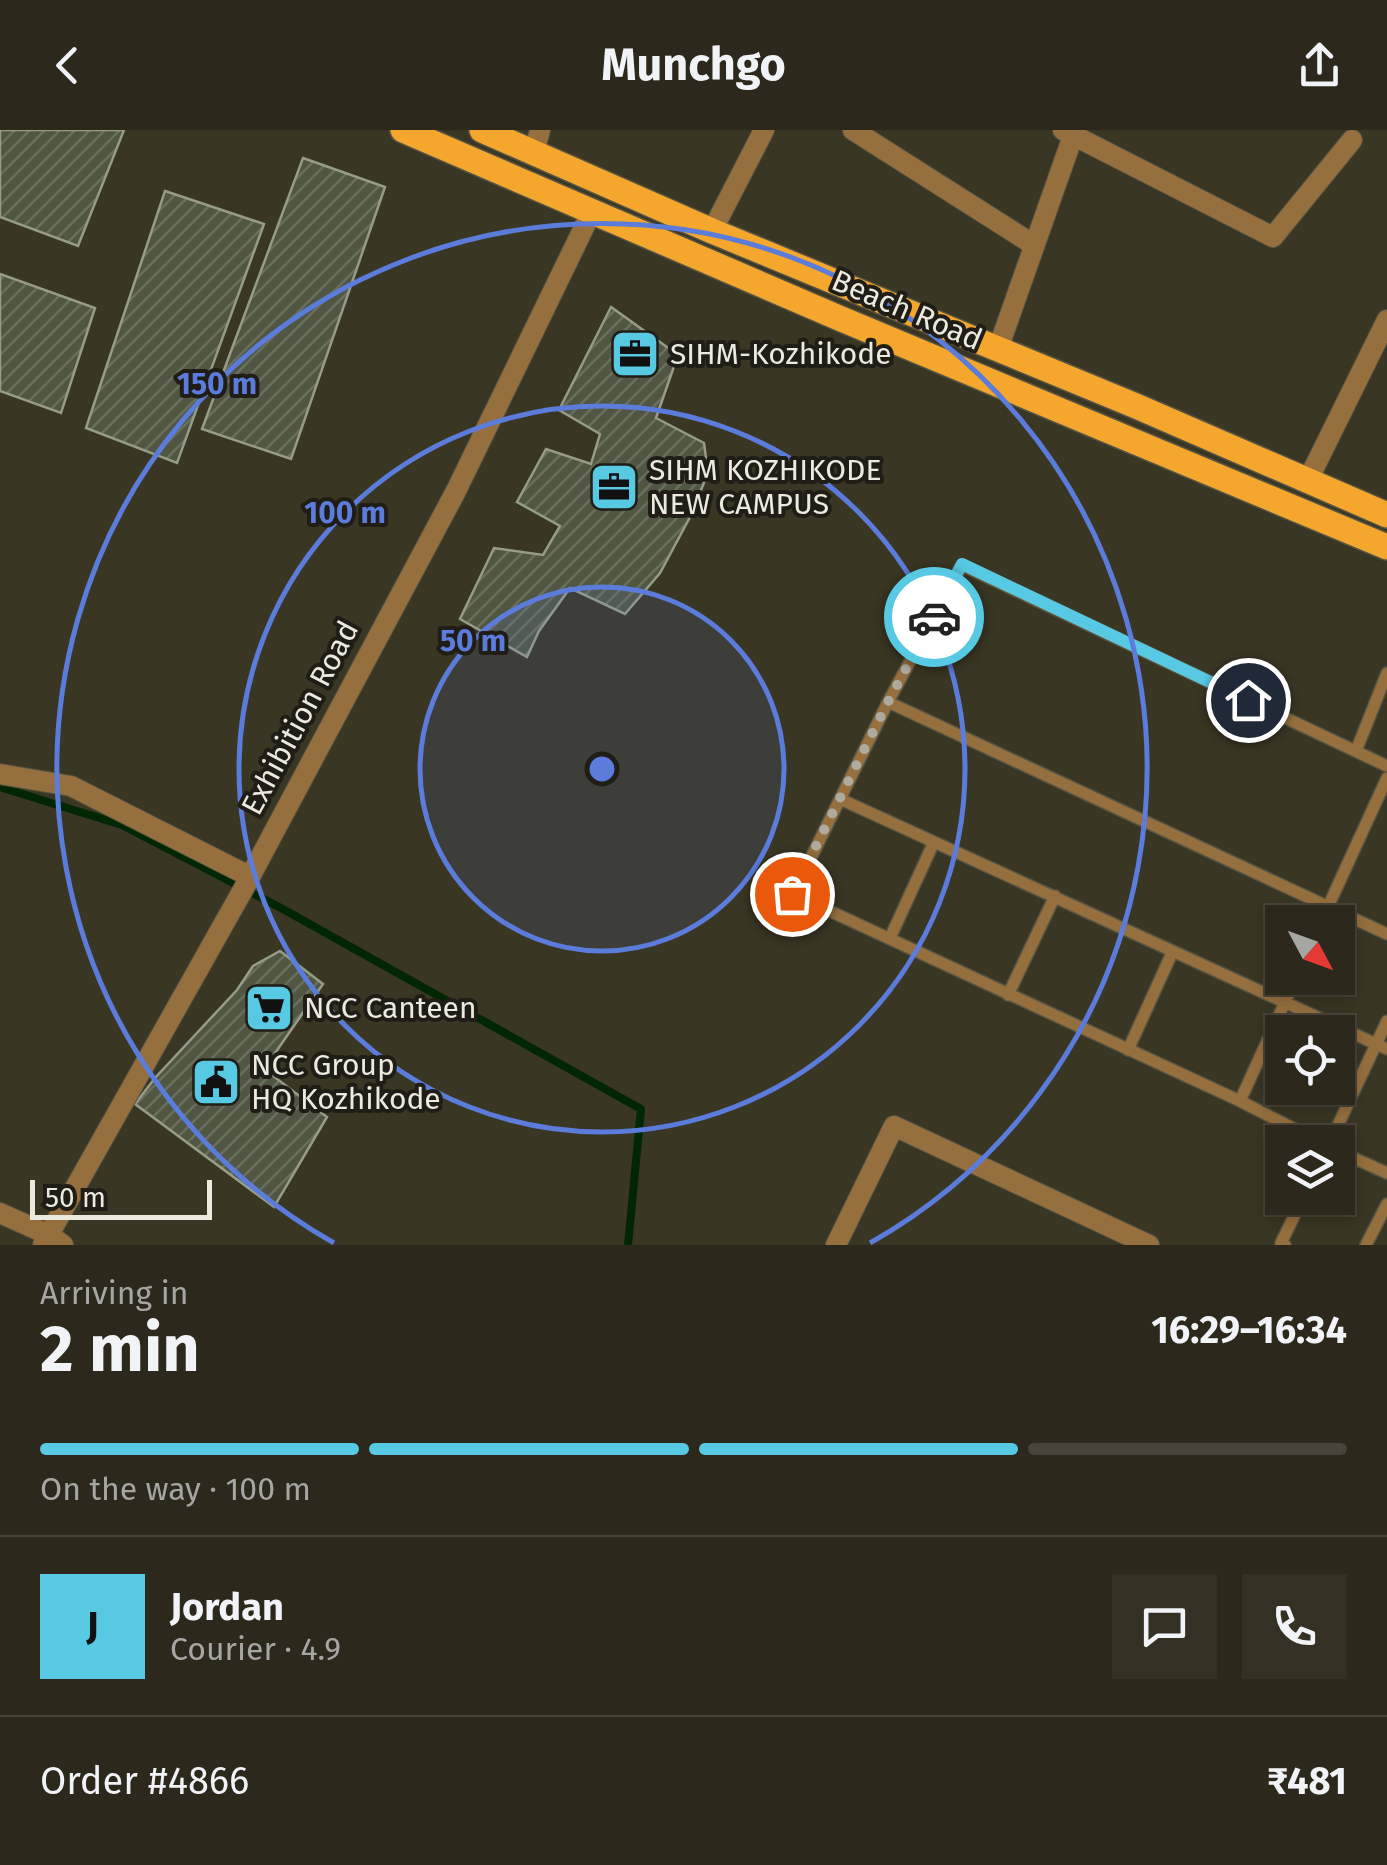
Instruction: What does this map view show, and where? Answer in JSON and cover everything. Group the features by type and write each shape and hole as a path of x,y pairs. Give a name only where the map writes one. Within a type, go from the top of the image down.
{"main road":[{"name":"Beach Road","path":"403,130 1387,546"},
{"path":"482,130 536,141 605,184 1387,515"},
{"path":"592,211 605,184"}],"street":[{"path":"712,231 764,130"},
{"path":"853,130 1034,245"},
{"path":"998,349 1068,133 1273,236 1352,140"},
{"name":"Exhibition Road","path":"51,1242 456,491 592,211"},
{"path":"1308,480 1387,320"},
{"path":"0,774 70,786 249,876"},
{"path":"836,1245 894,1126 1150,1245"},
{"path":"0,1212 51,1242"}],"lane":[{"path":"1286,1125 792,894 962,564 1387,766"},
{"path":"1356,751 1387,673"},
{"path":"888,702 1326,905"},
{"path":"1328,905 1387,778"},
{"path":"840,799 1381,1047"},
{"path":"890,938 934,842"},
{"path":"1008,995 1056,896"},
{"path":"1355,919 1387,934"},
{"path":"1128,1050 1172,952"},
{"path":"1240,1102 1288,995"},
{"path":"1339,1125 1381,1047 1387,1021"},
{"path":"1355,1159 1387,1173"},
{"path":"1366,1245 1387,1204"},
{"path":"1285,1245 1281,1243 1295,1215"}],"building":[{"path":"0,130 124,130 78,246 0,217"},
{"path":"303,158 385,187 291,459 202,429"},
{"path":"165,191 264,224 177,463 86,428"},
{"path":"0,274 95,308 61,413 0,391"},
{"name":"SIHM KOZHIKODE NEW CAMPUS","path":"611,307 678,355 656,418 704,443 708,473 660,573 625,614 570,588 539,631 527,657 460,619 494,548 543,555 560,526 517,502 546,449 591,464 600,434 559,410"},
{"name":"NCC Group HQ Kozhikode","path":"280,951 323,984 264,1069 327,1117 274,1207 135,1104 237,990 253,966"}],"waterway":[{"path":"0,787 122,825 281,908 641,1109 628,1245"}],"way so far":[{"path":"792,894 934,617"}],"place":[{"name":"SIHM-Kozhikode","path":"635,354"},
{"name":"SIHM KOZHIKODE NEW CAMPUS","path":"614,487"},
{"name":"NCC Canteen","path":"269,1008"},
{"name":"NCC Group HQ Kozhikode","path":"216,1082"}],"route":[{"path":"934,617 962,564 1248,700"}]}
